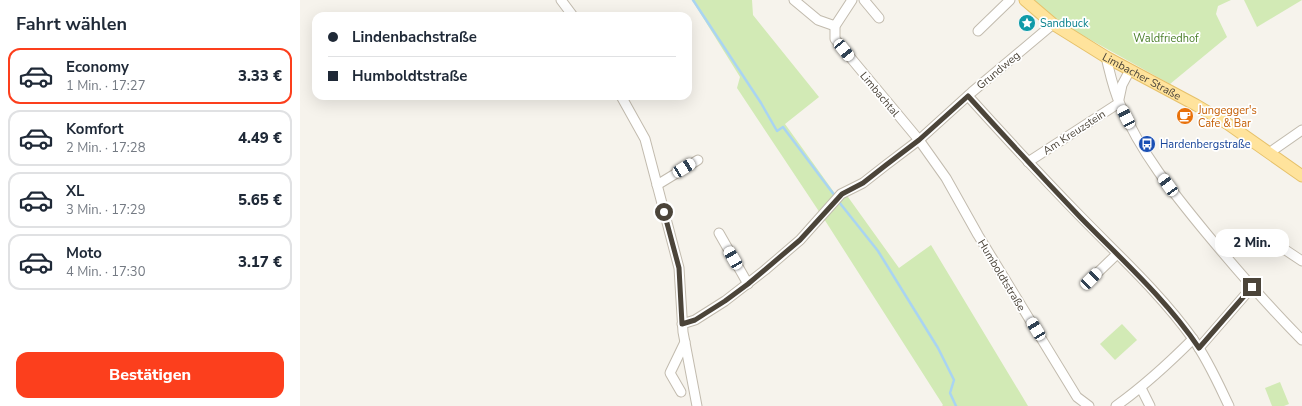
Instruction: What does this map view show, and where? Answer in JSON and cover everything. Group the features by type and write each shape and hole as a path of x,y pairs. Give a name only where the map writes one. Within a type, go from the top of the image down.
{"main road":[{"name":"Limbacher Straße","path":"1025,0 1053,24 1106,57 1196,105 1228,124 1302,176"}],"street":[{"path":"561,0 570,12"},
{"path":"794,0 818,20 835,26 852,0"},
{"path":"864,0 879,18"},
{"path":"978,31 1010,0"},
{"name":"Grundweg","path":"682,324 695,320 748,284 800,240 842,194 863,183 919,140 1053,24"},
{"name":"Limbachtal","path":"835,26 835,39 919,140"},
{"path":"1106,57 1119,103 1141,146 1161,175 1182,204 1252,287 1302,340"},
{"path":"1119,103 1122,85 1130,70"},
{"path":"968,96 1028,162 1152,290 1175,316 1199,348 1214,373 1229,406"},
{"path":"623,100 645,139 679,268 682,324 697,406"},
{"name":"Am Kreuzstein","path":"1028,162 1119,103"},
{"path":"1269,153 1302,130"},
{"name":"Humboldtstraße","path":"919,140 946,178 978,235 1077,396 1089,406"},
{"path":"657,185 698,160"},
{"path":"719,233 748,284"},
{"path":"1275,243 1302,261"},
{"path":"1091,279 1117,254"},
{"path":"1199,348 1252,287"},
{"path":"1116,406 1141,388 1193,339"},
{"path":"681,392 670,373 685,342"},
{"path":"1141,388 1150,406"}],"green space":[{"path":"692,0 752,0 753,15 819,97 785,124 836,195 843,190 899,268 931,245 1028,406 942,406 943,405 826,222 737,88 740,77"},
{"name":"Waldfriedhof","path":"1032,0 1231,0 1218,6 1216,14 1227,37 1170,84 1055,20"},
{"path":"1244,0 1302,0 1257,27"},
{"path":"1122,324 1137,340 1115,360 1100,344"},
{"path":"1280,382 1289,404 1284,406 1272,406 1265,388"}],"waterway":[{"path":"693,0 761,103 777,131 783,127 835,196"},
{"path":"839,202 878,251 938,348 954,380 950,393 956,406"}],"place":[{"name":"Sandbuck","path":"1027,23"},
{"name":"Jungegger's Cafe & Bar","path":"1185,116"},
{"name":"Hardenbergstraße","path":"1147,144"}],"route":[{"path":"664,212 679,268 682,324 695,320 748,284 800,240 842,194 863,183 919,140 968,96 1054,190 1152,290 1175,316 1199,348 1252,287"}]}
